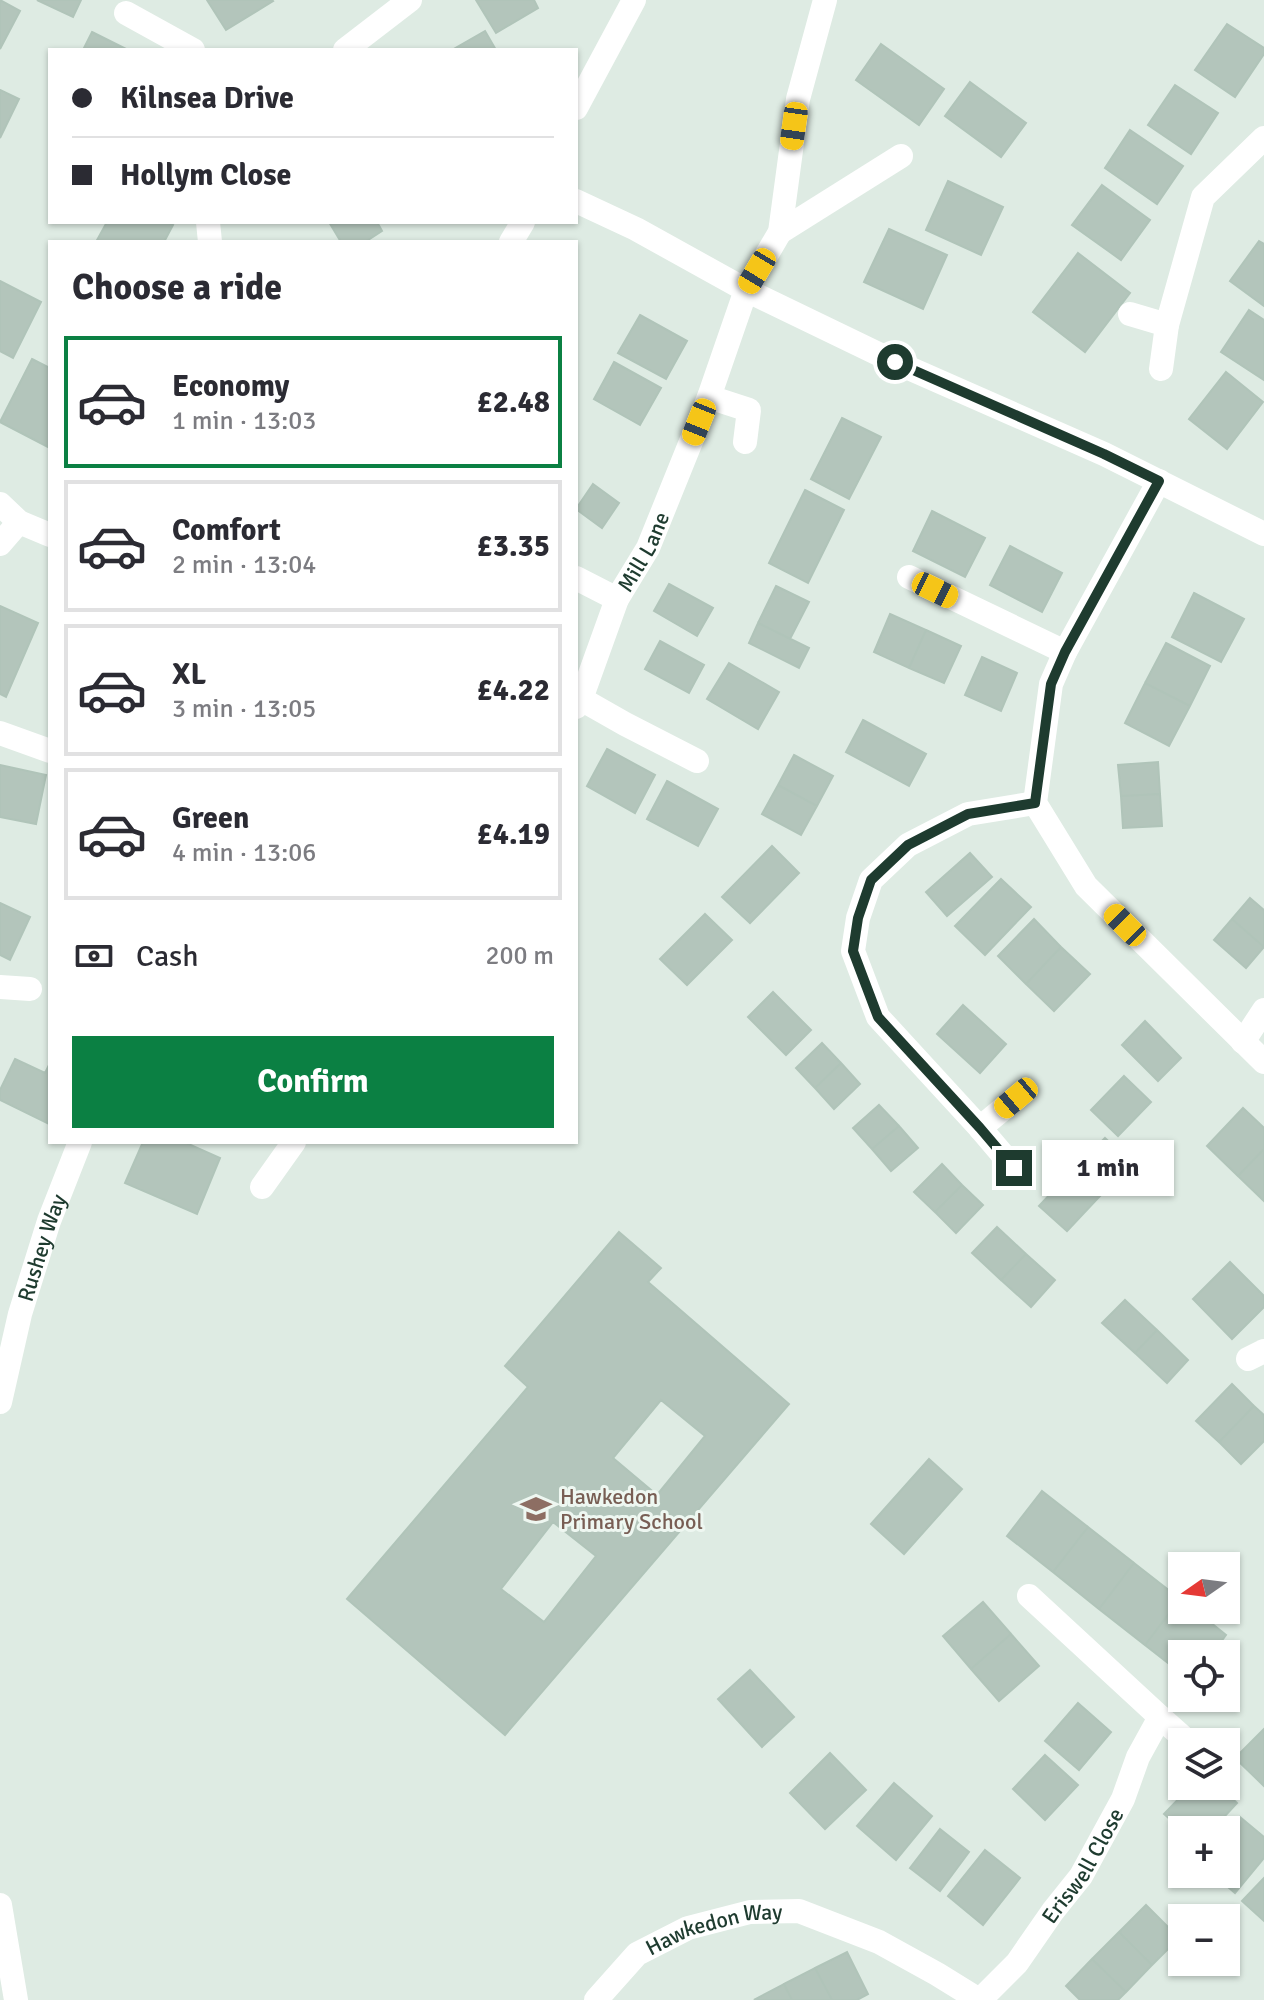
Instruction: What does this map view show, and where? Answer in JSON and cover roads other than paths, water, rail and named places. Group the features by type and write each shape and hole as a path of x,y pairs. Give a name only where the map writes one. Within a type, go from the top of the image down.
{"street":[{"path":"348,48 410,0"},
{"path":"578,104 634,0"},
{"name":"Mill Lane","path":"578,703 617,599 648,548 709,397 746,290 780,232 798,99 825,0"},
{"path":"126,13 189,48"},
{"path":"1161,369 1167,325 1203,197 1264,138"},
{"name":"Mill Lane","path":"780,232 901,156"},
{"path":"578,202 636,229 746,290 895,362 1104,454 1264,534"},
{"path":"1130,314 1167,325"},
{"path":"709,397 749,410 745,442"},
{"path":"1159,481 1065,652 1051,684 1035,803 1086,886 1264,1062"},
{"path":"0,504 19,522 48,534"},
{"path":"0,544 19,522"},
{"path":"909,577 1065,652"},
{"path":"578,579 617,599"},
{"path":"578,703 697,761"},
{"path":"0,733 48,750"},
{"path":"1014,1168 878,1017 853,951 858,918 871,880 908,845 968,814 1035,803"},
{"path":"0,987 30,989"},
{"path":"1243,1042 1264,1010"},
{"path":"980,1128 1016,1098"},
{"name":"Rushey Way","path":"0,1402 20,1314 49,1221 79,1144"},
{"path":"262,1187 293,1144"},
{"path":"1029,1596 1172,1728"},
{"name":"Eriswell Close","path":"980,2000 1017,1963 1081,1876 1123,1799 1138,1757 1160,1717"},
{"path":"0,1905 16,2000"},
{"name":"Hawkedon Way","path":"596,2000 637,1954 688,1928 750,1912 799,1911 879,1942 980,2000"}],"place":[{"name":"Hawkedon Primary School","path":"536,1509"}]}
